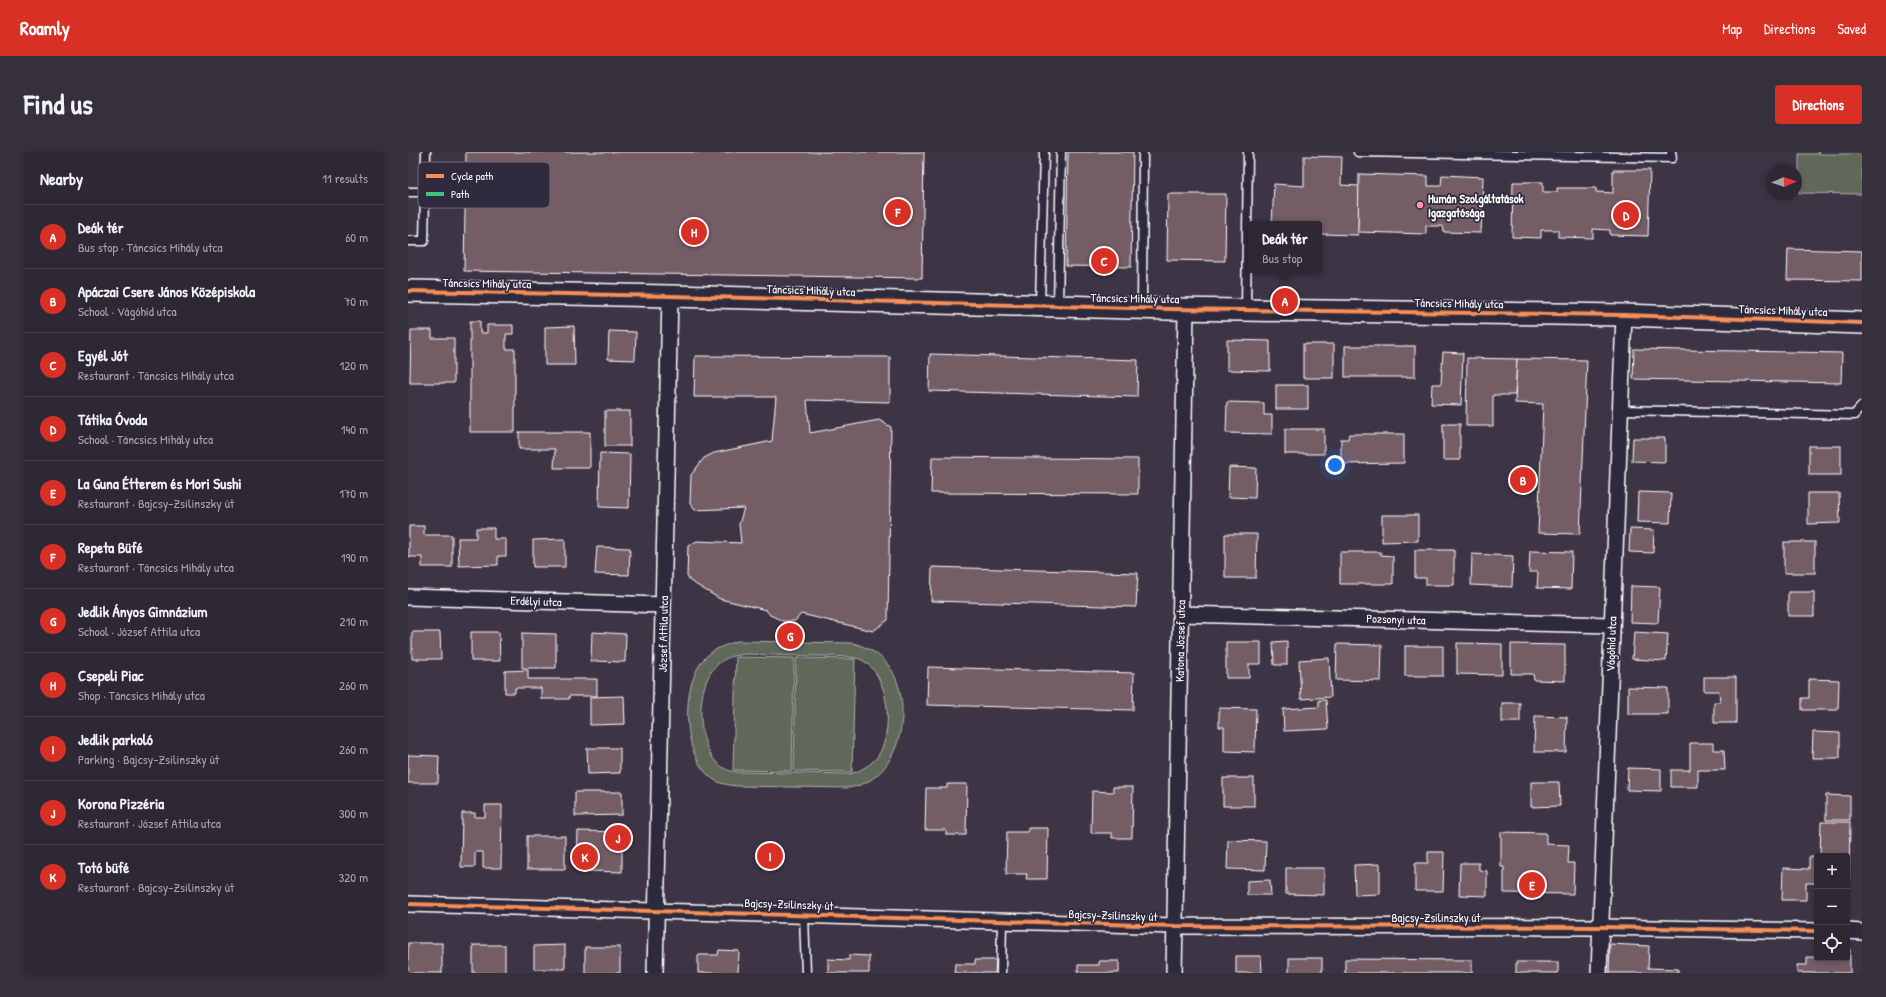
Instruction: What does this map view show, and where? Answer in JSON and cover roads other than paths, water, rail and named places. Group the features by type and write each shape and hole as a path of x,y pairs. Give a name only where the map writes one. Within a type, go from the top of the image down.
{"street":[{"name":"Táncsics Mihály utca","path":"408,291 1186,309 1624,314 1862,323"},
{"name":"József Attila utca","path":"655,973 670,296"},
{"name":"Katona József utca","path":"1174,973 1186,309"},
{"name":"Vágóhíd utca","path":"1599,973 1602,927 1624,314"},
{"name":"Erdélyi utca","path":"408,597 663,605"},
{"name":"Pozsonyi utca","path":"1180,614 1612,625"},
{"name":"Bajcsy-Zsilinszky út","path":"408,904 1174,926 1602,927 1814,931"},
{"path":"1850,932 1862,932"}],"lane":[{"path":"1044,152 1049,306"},
{"path":"1049,306 1061,152"},
{"path":"1143,152 1143,308"},
{"path":"1246,310 1248,152"},
{"path":"1358,152 1672,158 1672,152"},
{"path":"408,240 424,241 425,208"},
{"path":"1621,410 1854,415 1862,406"},
{"path":"804,915 806,973"},
{"path":"1001,973 1002,921"}],"place":[{"name":"Humán Szolgáltatások Igazgatósága","path":"1420,205"},
{"name":"Repeta Büfé","path":"898,212"},
{"name":"Tátika Óvoda","path":"1626,215"},
{"name":"Csepeli Piac","path":"694,232"},
{"name":"Egyél Jót","path":"1104,261"},
{"name":"Deák tér","path":"1285,301"},
{"name":"Apáczai Csere János Középiskola","path":"1523,480"},
{"name":"Jedlik Ányos Gimnázium","path":"790,636"},
{"name":"Korona Pizzéria","path":"618,838"},
{"name":"Jedlik parkoló","path":"770,856"},
{"name":"Totó büfé","path":"585,857"},
{"name":"La Guna Étterem és Mori Sushi","path":"1532,885"}]}
